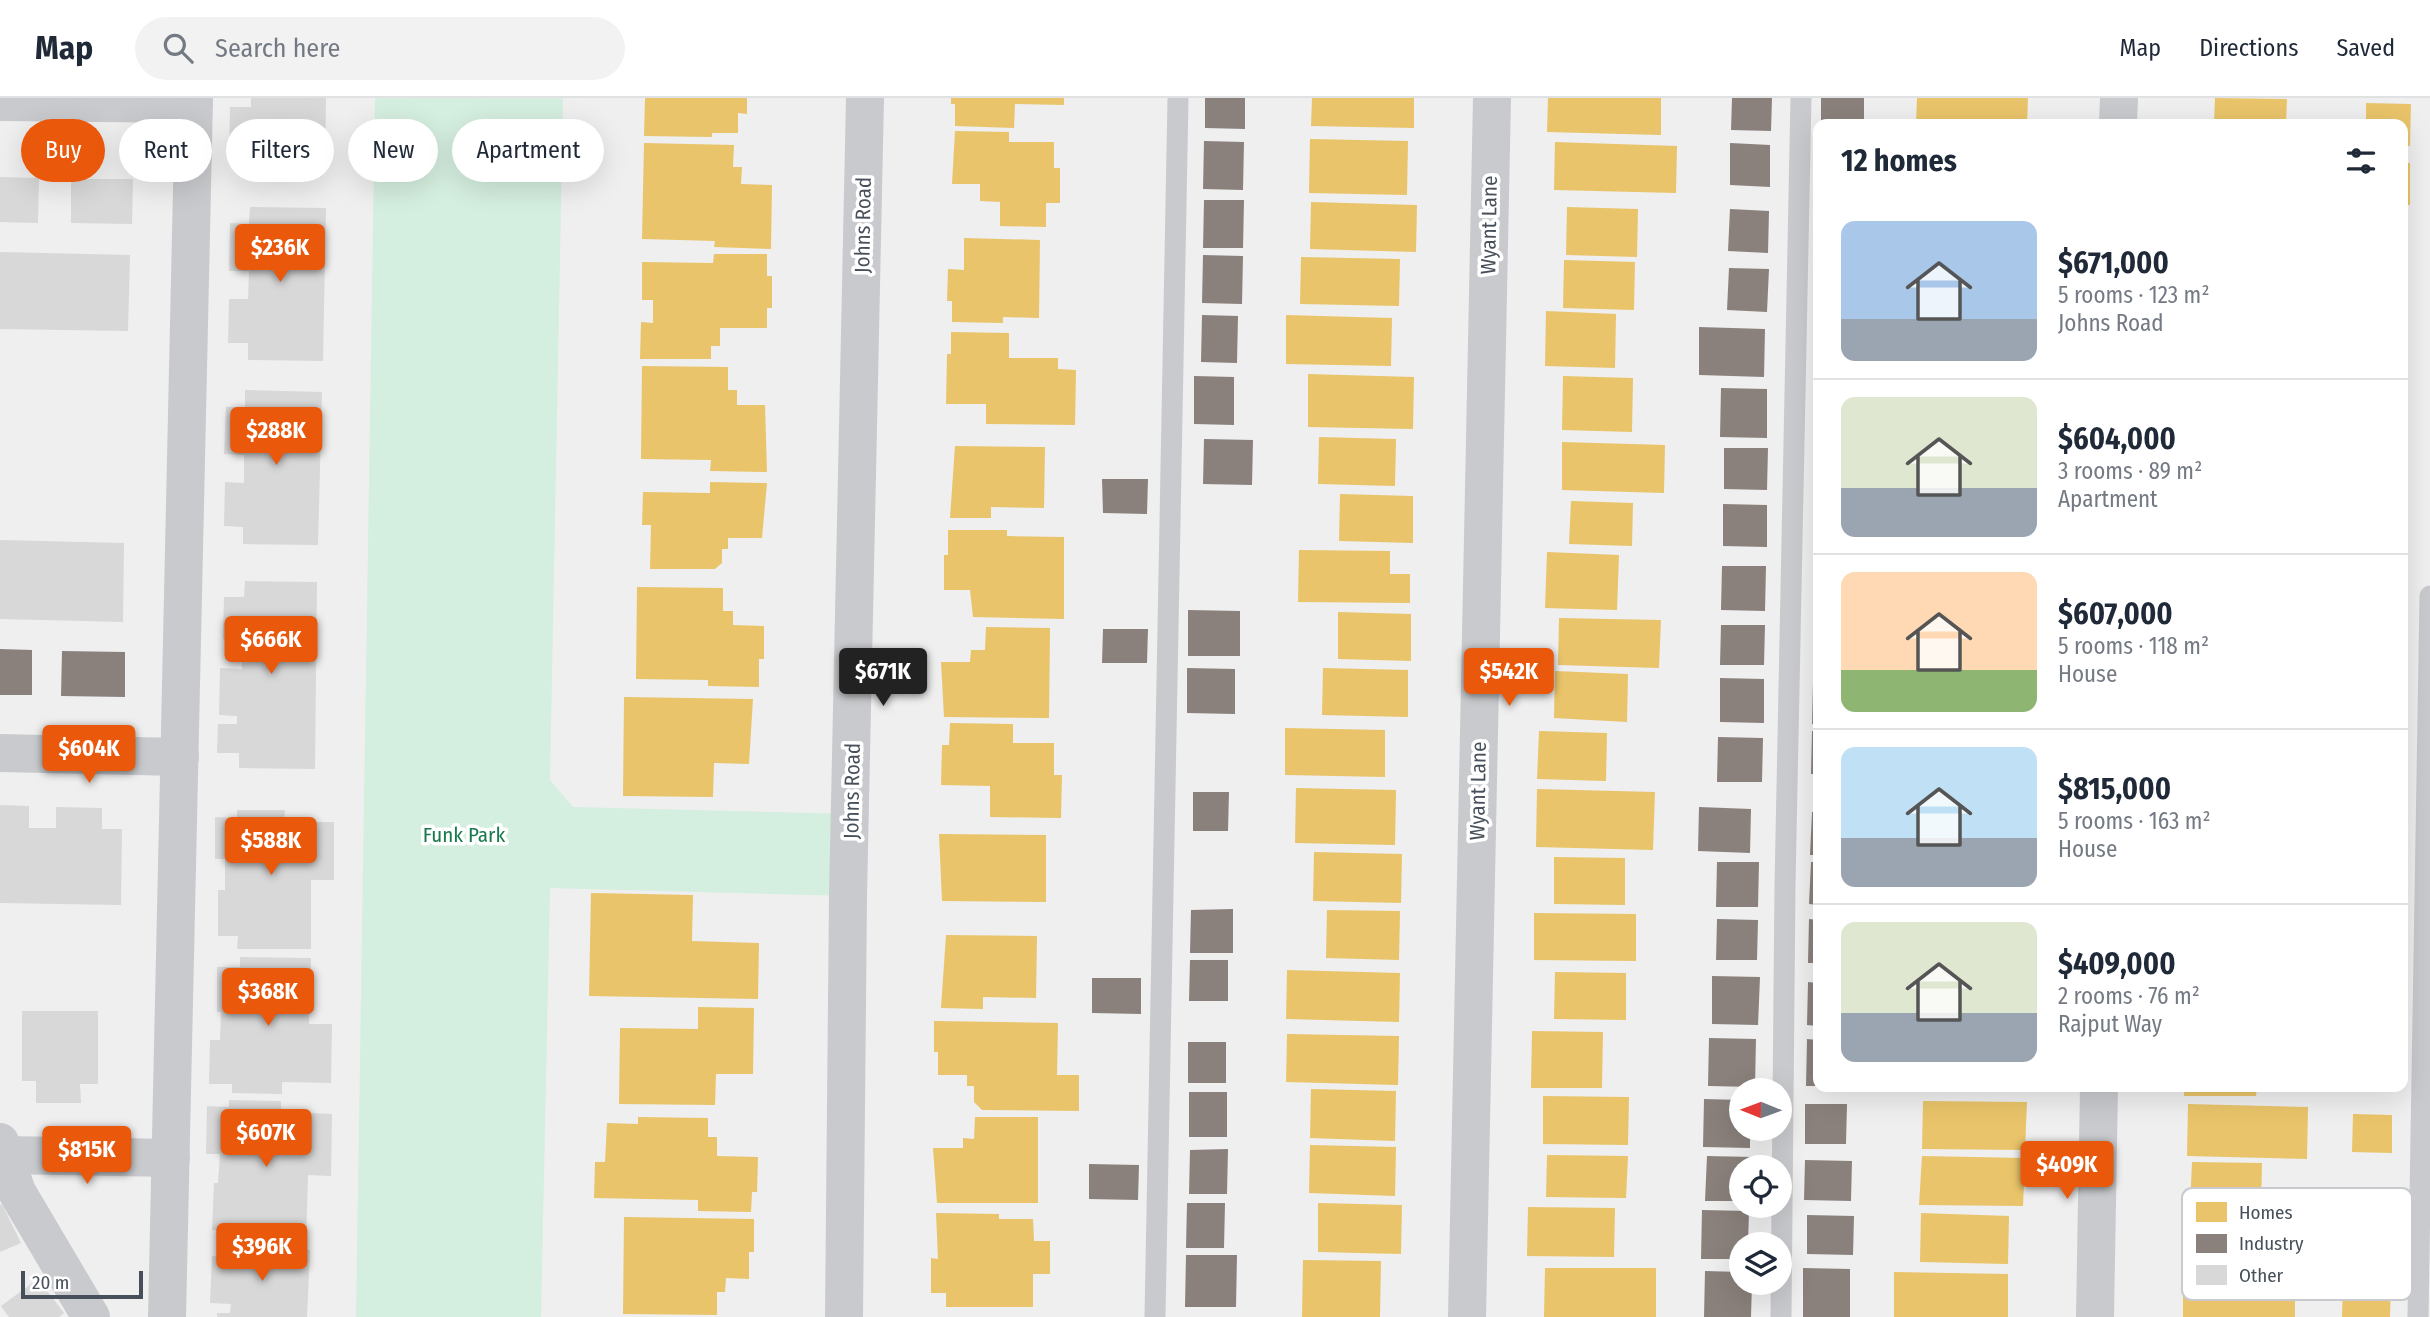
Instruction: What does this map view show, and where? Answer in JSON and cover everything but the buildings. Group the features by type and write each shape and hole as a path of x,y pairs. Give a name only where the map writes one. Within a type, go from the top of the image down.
{"street":[{"name":"Johns Road","path":"844,1317 848,896 865,98"},
{"name":"Wyant Lane","path":"1467,1317 1492,98"},
{"path":"2118,119 2119,98"},
{"path":"0,102 194,101 167,1317"},
{"path":"0,753 180,757"},
{"path":"2095,1317 2099,1092"},
{"path":"91,1317 18,1192 2,1148 171,1158"}],"lane":[{"path":"1155,1317 1178,98"},
{"path":"1782,1317 1785,885 1801,98"},
{"path":"2418,1317 2430,596"}],"green space":[{"name":"Funk Park","path":"375,98 563,98 563,119 452,119 452,182 561,182 550,780 573,807 851,814 848,896 550,888 541,1317 356,1317 374,182 438,182 438,119 375,119"}]}
